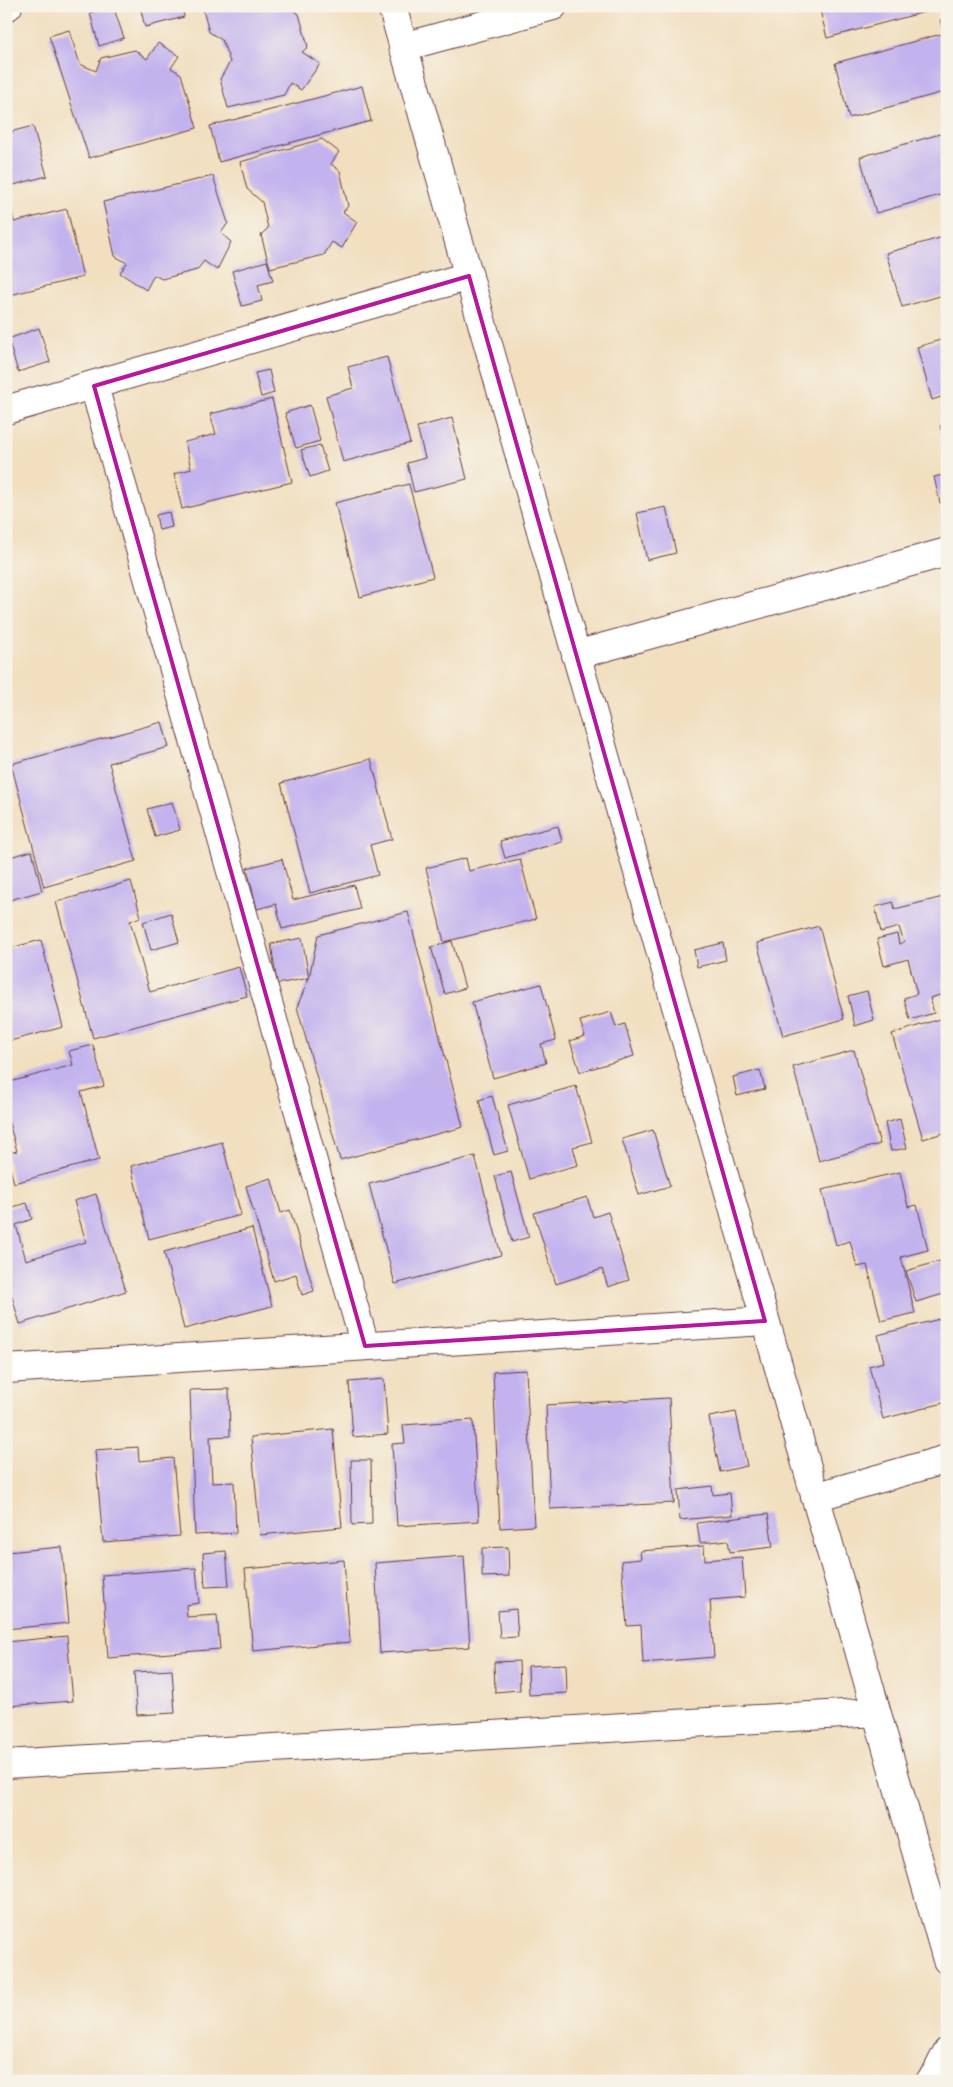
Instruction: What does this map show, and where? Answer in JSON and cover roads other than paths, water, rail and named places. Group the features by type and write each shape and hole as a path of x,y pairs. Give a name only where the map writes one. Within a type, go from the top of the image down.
{"street":[{"path":"392,6 947,1960"},
{"path":"403,47 553,6"},
{"path":"6,410 469,276"},
{"path":"94,386 365,1346"},
{"path":"576,654 947,552"},
{"path":"6,1369 765,1321"},
{"path":"815,1496 947,1459"},
{"path":"6,1764 876,1712"},
{"path":"930,2081 947,2052"}]}
